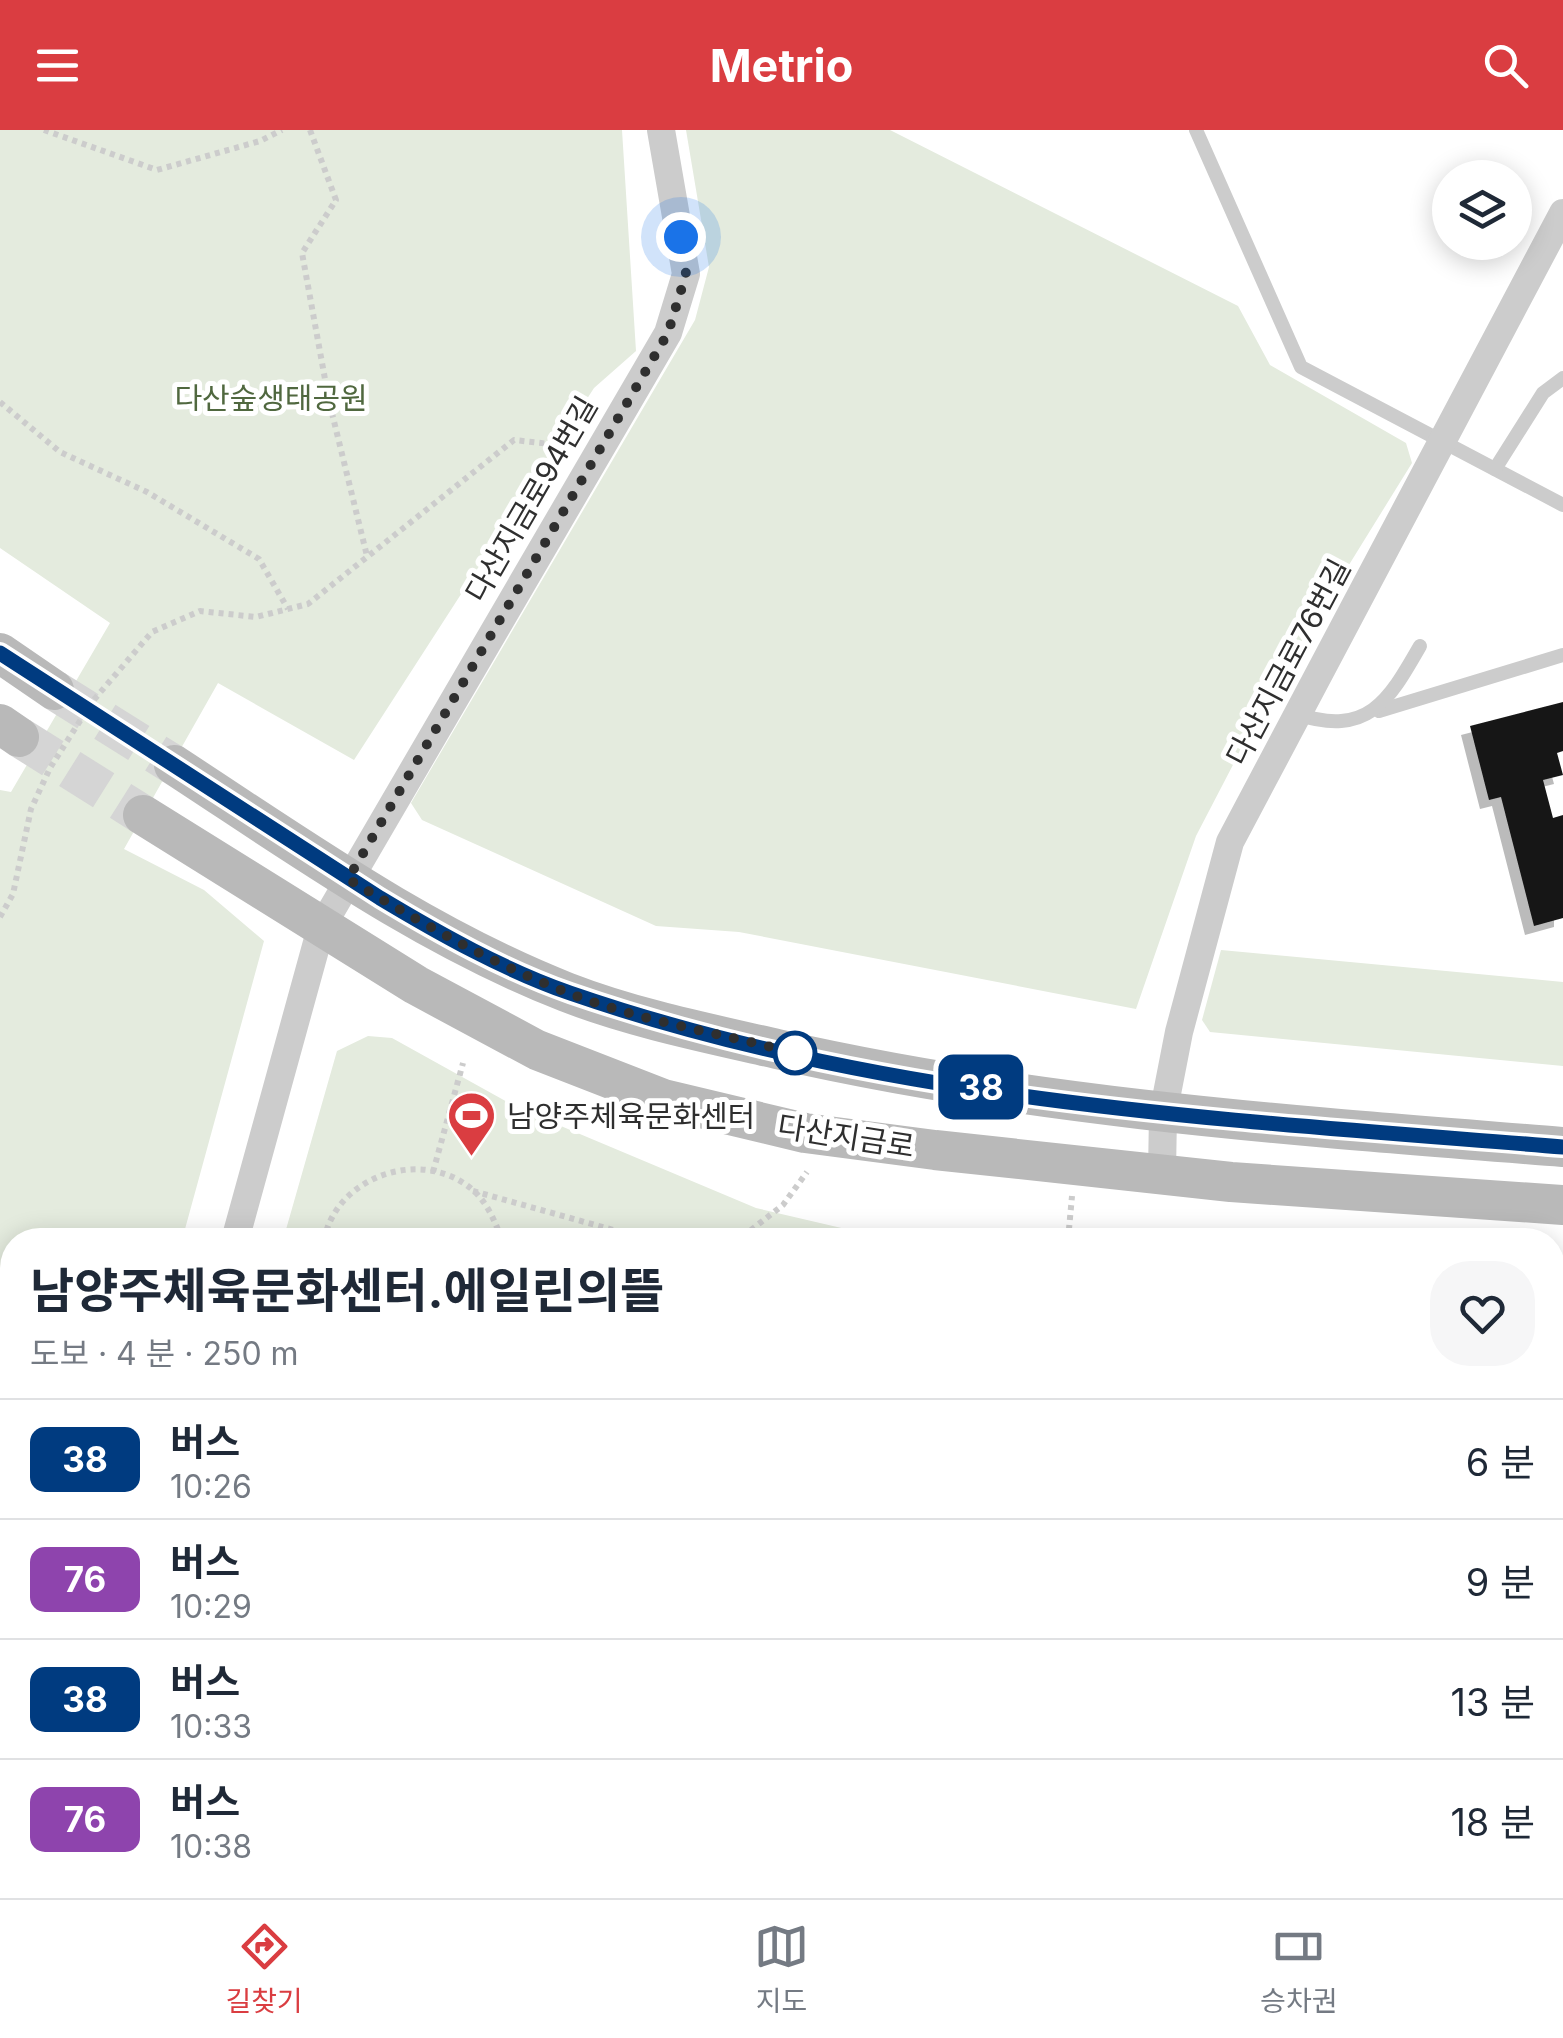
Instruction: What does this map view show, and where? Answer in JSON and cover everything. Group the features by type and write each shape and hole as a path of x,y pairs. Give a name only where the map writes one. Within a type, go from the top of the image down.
{"street":[{"name":"다산지금로94번길","path":"239,1228 320,928 668,333 686,274 660,130"},
{"name":"다산지금로76번길","path":"1162,1173 1164,1114 1179,1032 1230,842 1563,213"},
{"path":"0,653 54,690"},
{"path":"174,765 348,879 445,937 568,992 685,1028 894,1075 1164,1114 1563,1147"},
{"name":"다산지금로","path":"143,815 320,928 537,1050 663,1100 805,1134 1162,1173 1563,1205"}],"lane":[{"path":"1196,130 1301,367 1563,505"},
{"path":"1495,469 1542,394 1563,378"},
{"path":"1379,711 1420,646"},
{"path":"1295,714 1314,720 1350,720 1563,655"}],"path":[{"path":"44,130 157,170 260,141 282,130"},
{"path":"310,130 336,200 302,254 329,400 367,556"},
{"path":"0,402 60,452 147,492 259,559 288,609"},
{"path":"0,917 13,894 31,809 50,768 92,702 152,632 200,611 256,617 308,604 514,440 550,444 588,466"},
{"path":"433,1172 463,1064"},
{"path":"329,1228 338,1206 360,1185 387,1172 417,1168 473,1190 607,1228"},
{"path":"753,1228 783,1206 808,1172"},
{"path":"1069,1228 1074,1180"},
{"path":"473,1190 493,1215 498,1228"}],"green space":[{"name":"다산숲생태공원","path":"0,130 622,130 636,351 594,388 354,760 218,683 124,849 204,890 264,941 185,1228 0,1228 0,790 11,792 110,623 0,548"},
{"path":"686,130 890,130 1238,306 1270,365 1406,443 1412,463 1274,686 1196,836 1136,1009 739,932 656,926 422,820 411,803 695,320 709,267"},
{"path":"1221,950 1563,982 1563,1066 1210,1032 1202,1020"},
{"name":"남양주체육문화센터","path":"368,1036 392,1038 518,1108 756,1208 842,1228 286,1228 337,1051"}],"building":[{"path":"1563,702 1563,751 1557,753 1563,775 1543,780 1553,818 1563,815 1563,918 1534,926 1501,797 1489,800 1470,726"}],"tunnel":[{"path":"54,690 174,765"},
{"path":"19,737 143,815"}],"bus line":[{"name":"38","path":"0,653 348,879 445,937 568,992 685,1028 894,1075 1236,1122 1563,1147"}],"place":[{"name":"남양주체육문화센터","path":"472,1158"}],"route":[{"path":"681,237 686,274 668,333 348,879 445,937 568,992 685,1028 795,1053"}]}
